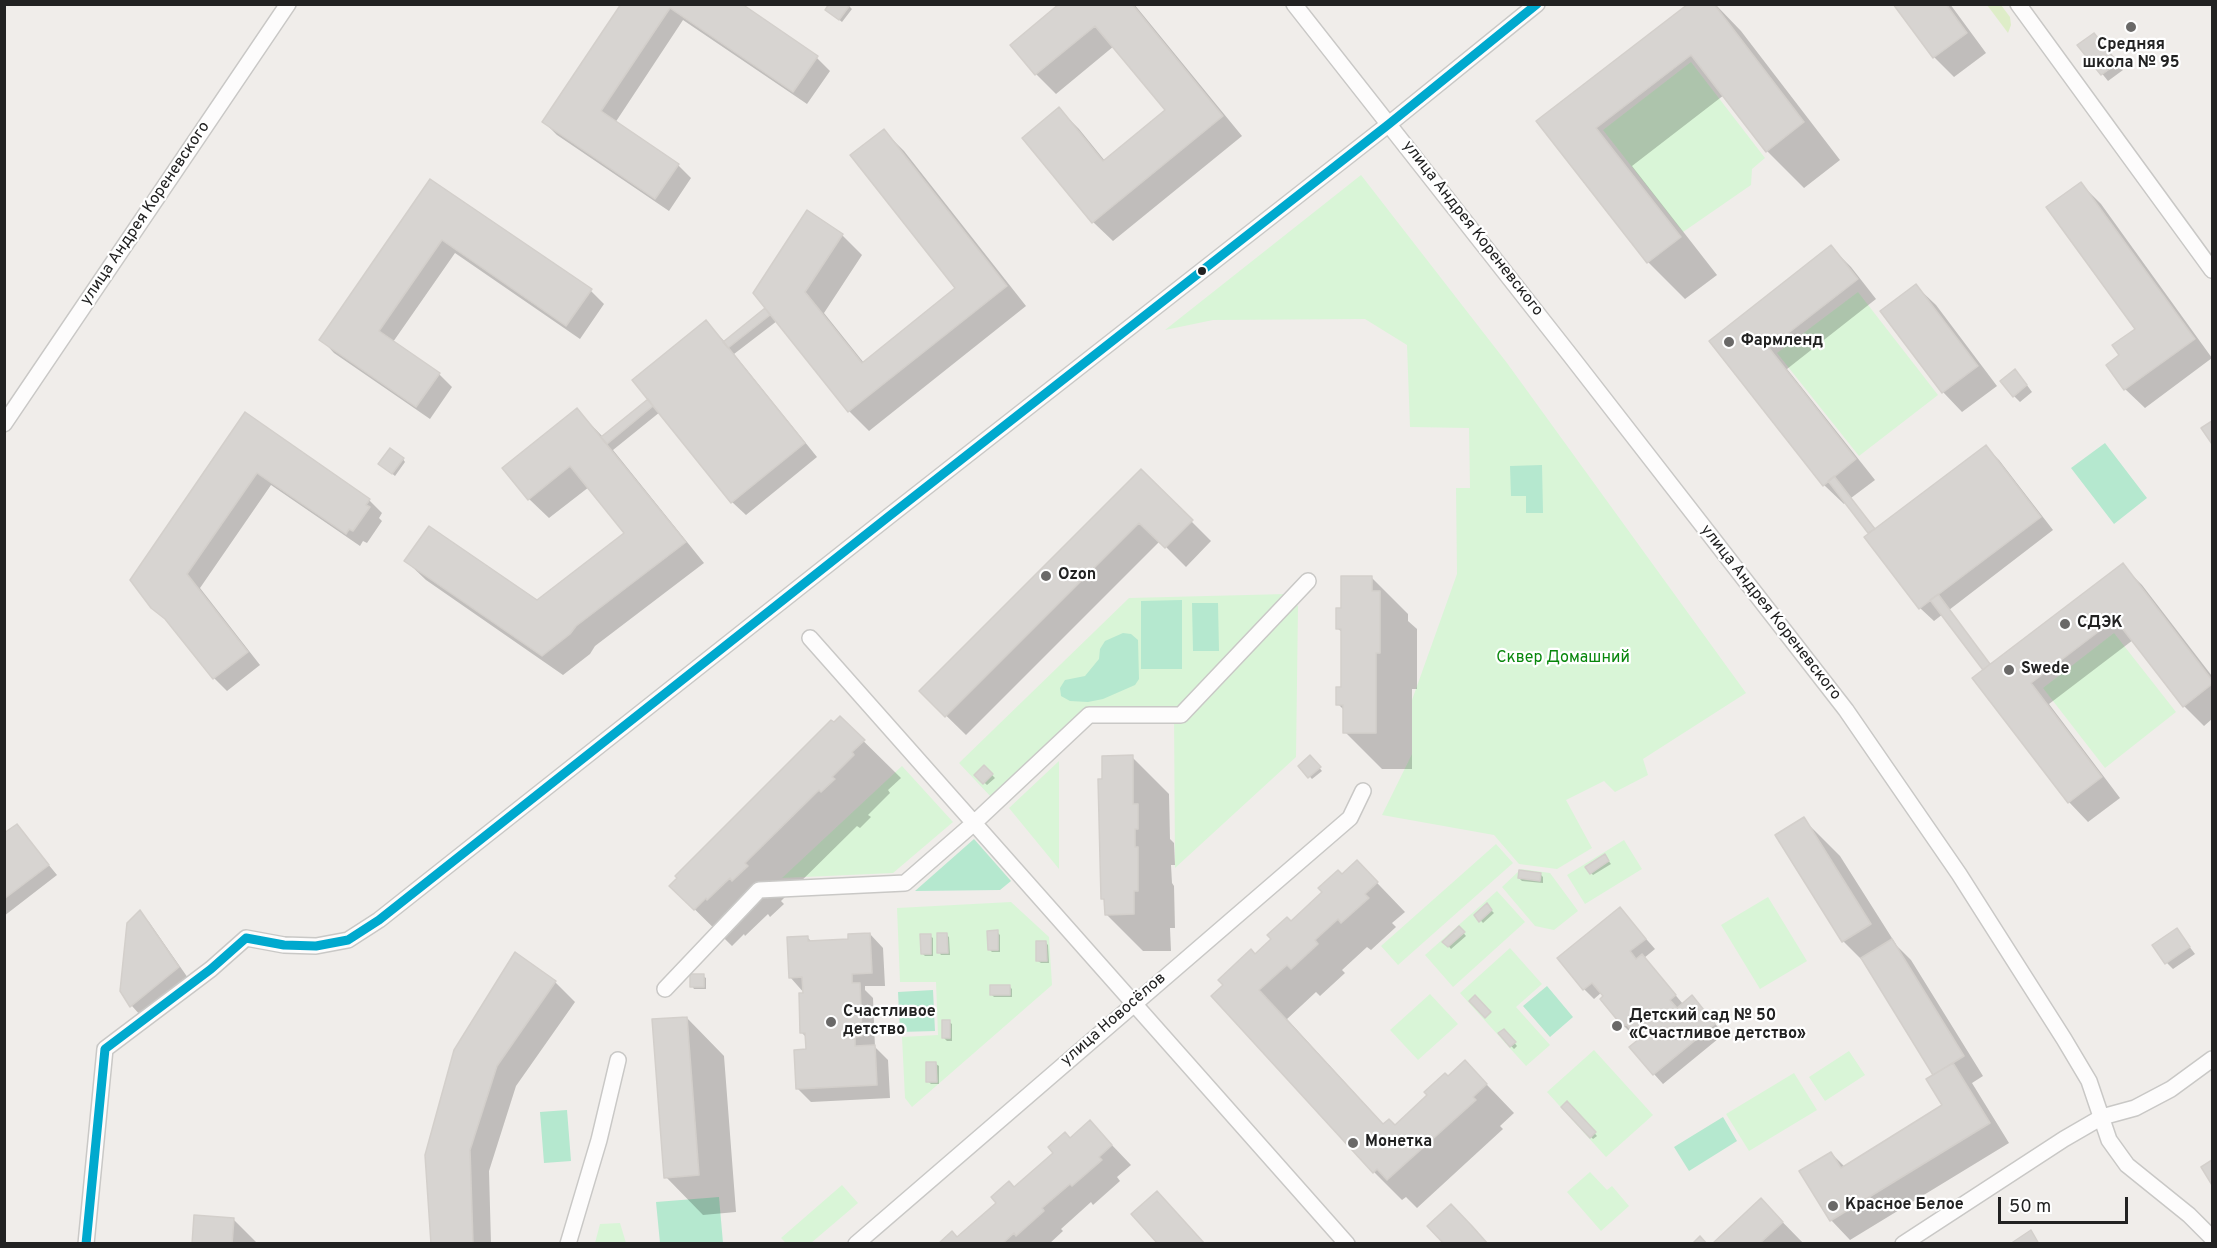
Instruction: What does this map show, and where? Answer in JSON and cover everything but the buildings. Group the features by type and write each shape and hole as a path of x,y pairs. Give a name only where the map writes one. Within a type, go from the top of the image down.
{"street":[{"name":"улица Андрея Кореневского","path":"4,424 288,4"},
{"name":"улица Андрея Кореневского","path":"1294,4 1846,710 1959,874 2064,1039 2089,1081 2109,1140 2127,1165 2189,1215 2212,1238"},
{"path":"86,1244 105,1049 211,969 246,938 284,945 316,946 348,940 379,920 1389,124 1537,4"},
{"path":"2018,4 2212,270"},
{"path":"665,989 759,890 905,883 974,823 1089,715 1182,715 1308,581"},
{"path":"810,638 1347,1244"},
{"name":"улица Новосёлов","path":"856,1244 1350,818 1364,791"},
{"path":"1903,1244 2044,1152 2102,1118 2135,1108 2171,1089 2212,1059"},
{"path":"568,1244 599,1140 618,1060"}],"green space":[{"path":"1987,5 2001,5 2010,17 2011,25 2008,33"},
{"path":"1691,62 1765,158 1752,169 1751,185 1683,232 1603,130"},
{"name":"Сквер Домашний","path":"1361,175 1507,363 1746,693 1643,759 1648,775 1615,792 1604,781 1566,800 1592,848 1557,869 1519,864 1494,835 1382,815 1412,754 1412,700 1457,574 1456,488 1470,488 1469,428 1410,427 1407,345 1365,319 1213,320 1165,330"},
{"path":"1858,292 1938,395 1859,456 1777,353"},
{"path":"2105,443 2147,498 2114,524 2071,468"},
{"path":"1542,465 1543,513 1526,513 1526,496 1511,496 1510,466"},
{"path":"1286,594 1298,606 1296,757 1175,868 1174,710 1086,712 992,798 959,763 1129,598"},
{"path":"1182,600 1182,669 1141,669 1141,601"},
{"path":"1192,603 1218,603 1219,651 1193,651"},
{"path":"1123,633 1131,634 1138,640 1139,679 1135,685 1103,699 1088,702 1070,701 1061,696 1060,688 1065,680 1085,676 1099,659 1100,649 1105,641"},
{"path":"2114,633 2176,712 2105,768 2043,688"},
{"path":"1059,761 1059,869 1009,808"},
{"path":"902,766 953,822 893,873 782,878"},
{"path":"974,839 1011,881 1000,890 915,891"},
{"path":"1624,840 1642,869 1585,904 1567,875"},
{"path":"1496,844 1513,863 1398,965 1381,946"},
{"path":"1521,869 1550,873 1578,911 1554,930 1535,926 1502,887"},
{"path":"1497,891 1525,922 1453,987 1425,955"},
{"path":"1768,897 1807,961 1760,989 1721,925"},
{"path":"1011,902 1049,937 1052,985 912,1107 905,1098 902,1037 938,1035 936,982 900,982 897,908"},
{"path":"1510,948 1542,984 1516,1007 1550,1045 1526,1066 1460,993"},
{"path":"1547,986 1573,1017 1550,1037 1523,1006"},
{"path":"933,990 935,1031 900,1032 898,992"},
{"path":"1430,994 1458,1024 1418,1060 1390,1030"},
{"path":"1594,1050 1653,1115 1606,1157 1547,1092"},
{"path":"1849,1051 1865,1075 1825,1101 1809,1077"},
{"path":"1794,1073 1817,1110 1749,1151 1726,1114"},
{"path":"567,1110 571,1161 544,1163 540,1112"},
{"path":"1723,1117 1737,1141 1689,1171 1674,1147"},
{"path":"1590,1172 1607,1190 1612,1186 1629,1206 1601,1231 1567,1192"},
{"path":"842,1185 858,1203 811,1243 786,1243 781,1238"},
{"path":"719,1197 723,1243 660,1243 656,1202"},
{"path":"620,1223 626,1243 595,1243 600,1224"}],"transit line":[{"path":"86,1244 105,1049 211,969 246,938 284,945 316,946 348,940 379,920 1389,124 1537,4"}],"place":[{"name":"Средняя школа № 95","path":"2131,27"},
{"name":"Фармленд","path":"1729,342"},
{"name":"Ozon","path":"1046,576"},
{"name":"СДЭК","path":"2065,624"},
{"name":"Swede","path":"2009,670"},
{"name":"Счастливое детство","path":"831,1022"},
{"name":"Детский сад № 50 «Счастливое детство»","path":"1617,1026"},
{"name":"Монетка","path":"1353,1143"},
{"name":"Красное Белое","path":"1833,1206"}]}
